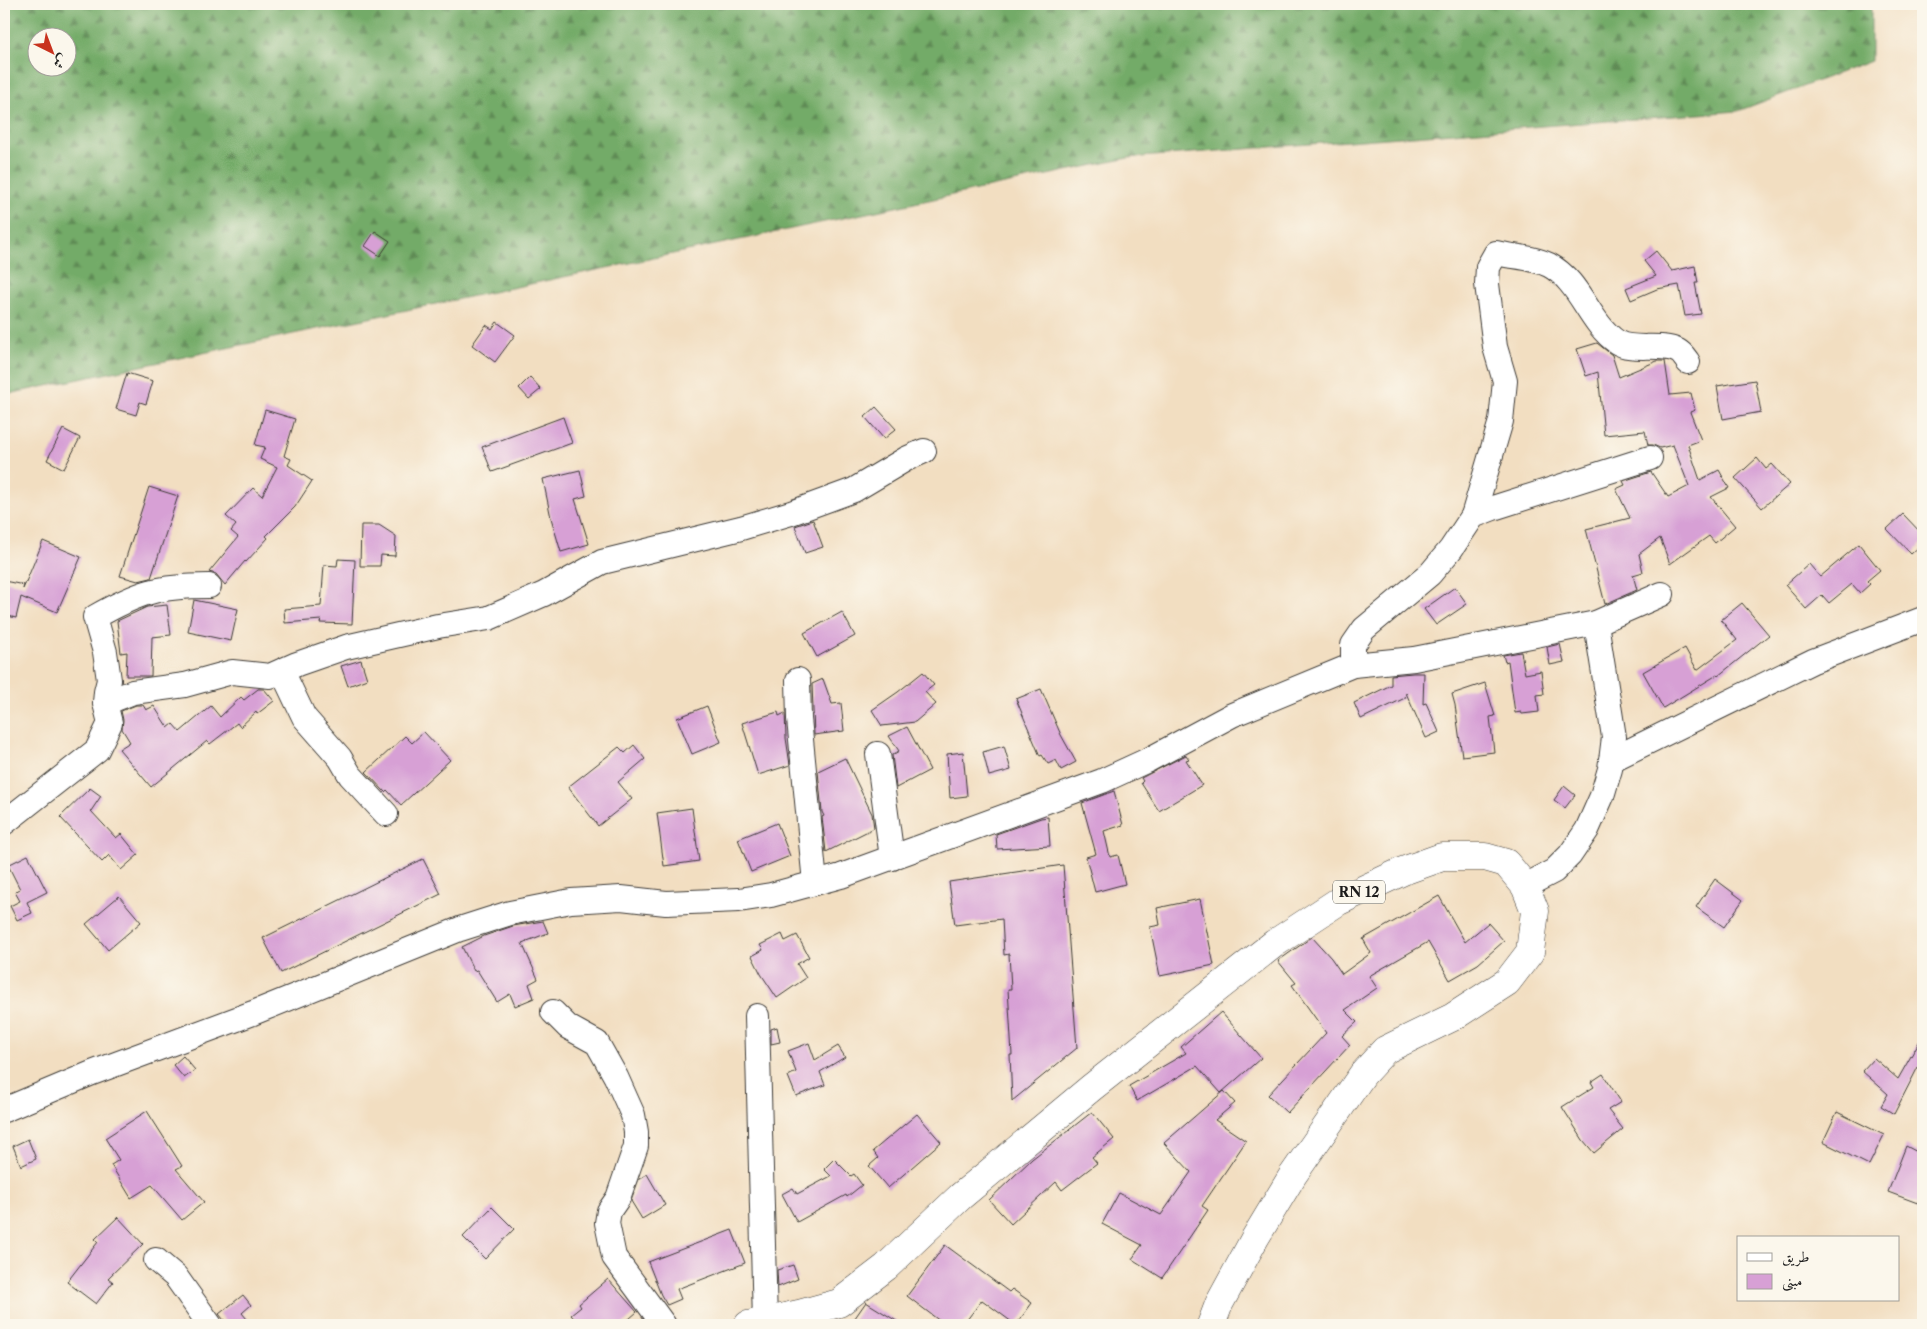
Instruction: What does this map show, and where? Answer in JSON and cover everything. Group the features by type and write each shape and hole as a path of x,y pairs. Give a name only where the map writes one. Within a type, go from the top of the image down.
{"main road":[{"name":"RN 12","path":"756,1323 839,1303 886,1268 960,1197 1091,1088 1275,943 1339,901 1403,871 1442,858 1485,857 1506,863 1525,886 1535,911 1530,952 1507,982 1453,1017 1385,1050 1363,1074 1293,1175 1254,1238 1219,1304 1211,1325"}],"street":[{"path":"1354,665 1353,645 1364,629 1430,574 1452,549 1473,516 1501,421 1505,381 1496,347 1487,284 1488,267 1496,253 1538,261 1562,274 1576,289 1607,334 1619,344 1678,351 1688,362"},
{"path":"106,703 133,692 185,685 232,672 270,676 296,664 346,648 438,626 490,618 544,594 602,562 741,528 791,513 854,490 906,459 924,452"},
{"path":"1473,516 1650,458"},
{"path":"4,823 98,750 110,723 106,703 109,680 105,652 95,618 139,594 160,588 209,586"},
{"path":"4,1110 84,1076 253,1013 444,935 510,913 571,901 621,898 666,903 739,900 771,895 842,876 1102,781 1232,716 1354,665 1414,659 1596,624 1662,594"},
{"path":"1611,760 1813,661 1923,619"},
{"path":"1525,886 1554,871 1570,855 1587,830 1602,796 1611,760 1614,737 1596,624"},
{"path":"282,672 304,716 340,758 350,775 386,814"},
{"path":"798,680 799,719 815,883"},
{"path":"878,754 892,858"},
{"path":"553,1012 568,1027 596,1043 616,1077 633,1115 636,1146 618,1198 609,1212 607,1222 614,1257 664,1325"},
{"path":"756,1323 758,1016"},
{"path":"156,1260 176,1277 210,1325"}],"green space":[{"path":"4,4 1871,4 1871,61 1738,111 1128,158 4,395"}],"building":[{"path":"375,231 390,241 380,256 365,246"},
{"path":"1656,251 1672,271 1695,266 1698,283 1695,283 1701,314 1685,316 1679,285 1657,289 1631,300 1626,288 1656,276 1644,261"},
{"path":"497,322 515,335 495,362 472,345 486,325 492,329"},
{"path":"1597,343 1612,355 1619,377 1657,361 1665,361 1670,395 1691,393 1695,410 1690,412 1701,440 1688,445 1700,480 1719,470 1729,488 1711,497 1735,526 1715,543 1709,536 1670,564 1660,538 1639,554 1643,572 1633,575 1637,590 1605,604 1586,529 1630,518 1616,489 1625,485 1623,481 1651,472 1668,497 1689,486 1673,445 1660,448 1648,445 1645,431 1604,435 1598,372 1586,376 1577,349"},
{"path":"127,373 153,381 146,404 140,402 136,415 116,409"},
{"path":"530,377 541,389 529,399 519,388"},
{"path":"1755,380 1761,412 1723,419 1717,386"},
{"path":"876,407 896,429 884,439 865,417"},
{"path":"265,410 295,419 284,456 291,459 288,465 312,481 295,507 266,536 268,538 225,585 216,574 209,572 238,537 231,531 236,525 226,516 253,488 262,496 277,467 260,459 265,447 255,445"},
{"path":"563,417 572,443 492,472 482,447"},
{"path":"63,429 80,438 64,469 47,460"},
{"path":"1757,458 1766,469 1772,464 1790,484 1762,508 1735,478"},
{"path":"580,470 586,496 575,499 589,544 561,552 551,518 543,479"},
{"path":"149,487 178,496 151,578 138,581 120,576"},
{"path":"1903,514 1923,535 1923,543 1911,554 1887,529"},
{"path":"813,520 823,547 805,553 795,526"},
{"path":"361,525 379,525 396,536 395,556 381,555 380,566 360,566"},
{"path":"43,541 81,557 57,612 21,597 16,618 4,615 4,581 24,585 23,589"},
{"path":"1859,544 1880,570 1867,581 1870,584 1860,593 1852,584 1829,603 1822,595 1806,609 1785,585 1809,564 1820,577"},
{"path":"338,559 355,560 352,624 320,623 321,620 285,623 284,609 321,606 324,565 337,566"},
{"path":"1455,587 1467,604 1436,625 1424,609"},
{"path":"194,600 238,609 231,641 188,632"},
{"path":"1742,603 1769,635 1718,676 1663,708 1643,672 1685,648 1697,670 1737,640 1721,620"},
{"path":"167,605 171,635 152,637 151,676 126,676 127,652 121,653 117,621 147,607"},
{"path":"842,612 855,636 817,657 804,633"},
{"path":"1560,644 1564,662 1550,665 1547,647"},
{"path":"1521,652 1525,674 1541,671 1544,694 1537,695 1539,712 1515,713 1508,661 1505,662 1503,655"},
{"path":"361,660 367,679 348,686 341,666"},
{"path":"923,672 934,685 925,692 936,704 915,722 882,726 872,710"},
{"path":"1424,673 1423,704 1426,703 1439,732 1426,738 1406,693 1405,698 1361,719 1354,703 1391,685 1391,675"},
{"path":"823,679 832,704 841,703 844,731 814,735 812,684"},
{"path":"1485,683 1495,716 1490,717 1494,752 1462,756 1452,694"},
{"path":"258,689 264,689 274,701 257,714 256,712 240,727 237,723 210,744 207,741 151,787 119,749 130,742 122,729 121,711 136,705 143,705 146,710 154,706 168,728 173,724 180,732 211,706 220,717 241,697 244,700"},
{"path":"1041,689 1061,735 1076,762 1061,770 1056,760 1048,764 1042,755 1040,756 1016,699"},
{"path":"707,706 721,742 692,754 677,718"},
{"path":"778,712 779,716 785,713 790,765 758,775 742,723"},
{"path":"907,727 930,770 896,788 892,755 899,751 889,736"},
{"path":"424,732 450,760 401,805 387,790 385,792 366,772 405,736 412,743"},
{"path":"634,745 645,759 618,782 632,799 598,826 568,787 619,747 625,753"},
{"path":"1004,746 1011,770 989,776 983,752"},
{"path":"963,752 967,796 950,798 947,754"},
{"path":"1186,755 1189,759 1186,760 1202,785 1159,811 1141,783 1143,781 1141,778"},
{"path":"845,758 872,814 874,828 826,852 822,817 824,816 818,771"},
{"path":"1564,786 1575,795 1565,808 1554,800"},
{"path":"90,788 101,796 91,811 116,838 121,834 138,855 121,870 109,855 102,862 60,817"},
{"path":"1114,791 1123,825 1104,831 1110,857 1118,855 1125,884 1095,892 1086,857 1096,854 1082,803"},
{"path":"692,808 699,861 664,866 657,813"},
{"path":"1048,817 1050,846 997,849 996,834"},
{"path":"777,823 790,856 751,872 738,839"},
{"path":"28,855 47,892 27,902 32,913 17,920 10,906 20,901 15,892 20,889 8,865"},
{"path":"423,859 441,894 281,973 263,938"},
{"path":"1063,865 1077,1048 1012,1101 1010,1055 1012,1055 1008,989 1011,989 1009,954 1004,955 1002,919 955,925 949,882"},
{"path":"1715,879 1743,900 1724,927 1696,907"},
{"path":"119,896 141,922 108,950 86,924"},
{"path":"1439,896 1465,942 1488,923 1504,941 1478,964 1450,980 1428,942 1369,976 1377,988 1345,1010 1357,1022 1342,1036 1350,1045 1287,1113 1268,1095 1326,1033 1292,985 1296,983 1278,961 1312,937 1331,958 1342,974 1371,953 1363,939"},
{"path":"1200,899 1214,965 1160,976 1150,927 1160,925 1157,908"},
{"path":"543,921 548,933 522,943 538,979 529,984 534,998 515,1006 510,994 497,1002 477,970 474,971 462,947 484,936 513,926"},
{"path":"782,934 785,941 797,935 809,957 797,964 806,978 777,998 752,956 763,950 760,945"},
{"path":"1221,1012 1261,1058 1221,1093 1197,1066 1137,1101 1129,1086 1186,1053 1181,1047"},
{"path":"777,1027 780,1042 771,1044 771,1029"},
{"path":"1923,1035 1923,1069 1918,1067 1894,1114 1881,1106 1888,1094 1862,1071 1874,1058 1898,1079"},
{"path":"809,1043 815,1060 838,1046 845,1057 820,1072 825,1085 796,1096 788,1076 796,1072 788,1051"},
{"path":"183,1056 195,1070 184,1078 173,1065"},
{"path":"1603,1074 1621,1102 1608,1110 1623,1129 1594,1153 1583,1140 1562,1107 1594,1087 1591,1082"},
{"path":"1224,1091 1235,1103 1215,1120 1246,1141 1202,1206 1208,1210 1162,1278 1132,1259 1142,1245 1102,1224 1119,1193 1161,1215 1191,1172 1164,1143"},
{"path":"147,1111 182,1166 176,1169 204,1202 182,1220 152,1185 131,1198 111,1165 119,1160 105,1138"},
{"path":"1092,1112 1114,1139 1092,1157 1097,1163 1062,1190 1056,1182 1011,1224 989,1200 1032,1159"},
{"path":"1837,1112 1884,1135 1869,1165 1823,1142"},
{"path":"917,1114 941,1142 888,1188 869,1166 878,1158 873,1151"},
{"path":"28,1139 36,1159 21,1166 13,1146"},
{"path":"1906,1146 1923,1155 1923,1205 1888,1192"},
{"path":"834,1159 851,1176 854,1174 862,1185 847,1197 846,1195 797,1222 782,1194 793,1188 797,1194 831,1176 824,1169"},
{"path":"647,1174 665,1205 642,1219 631,1201 639,1179"},
{"path":"492,1207 514,1229 485,1259 463,1237"},
{"path":"118,1217 143,1244 108,1278 113,1282 96,1304 67,1282 98,1242 95,1239"},
{"path":"732,1230 745,1263 677,1289 681,1299 667,1305 648,1262"},
{"path":"945,1245 1009,1292 1012,1289 1032,1303 1016,1325 982,1300 963,1325 945,1325 907,1296"},
{"path":"793,1265 798,1279 778,1287 777,1270"},
{"path":"608,1279 637,1312 622,1325 580,1325 571,1315 581,1307 579,1304"},
{"path":"243,1295 251,1305 242,1313 252,1325 228,1325 219,1314"},
{"path":"866,1302 903,1325 850,1325"}]}
